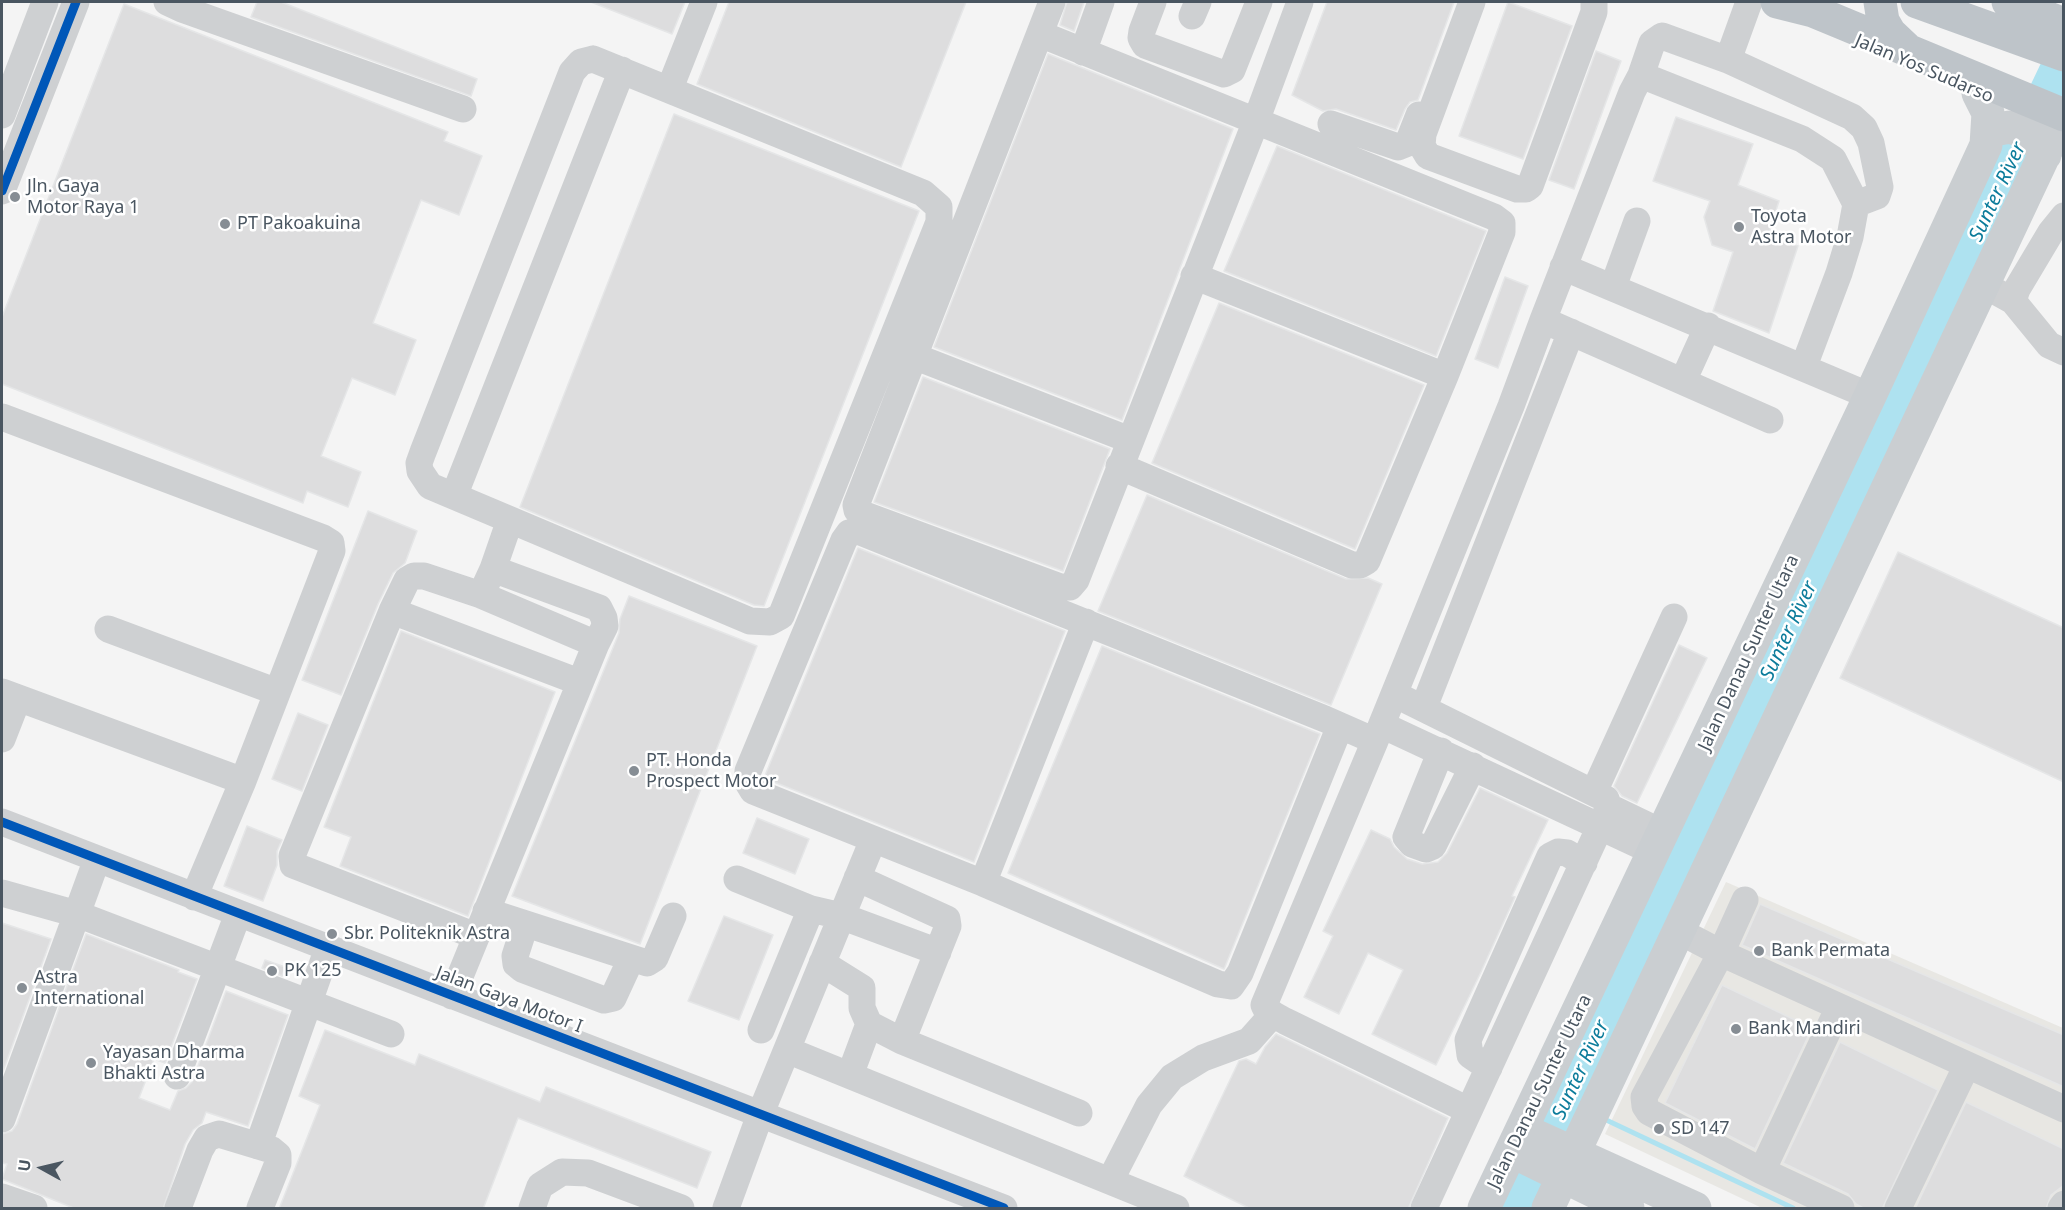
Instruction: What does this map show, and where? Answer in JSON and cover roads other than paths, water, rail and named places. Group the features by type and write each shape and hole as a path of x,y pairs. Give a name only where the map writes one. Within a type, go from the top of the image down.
{"highway":[{"path":"1825,2 2044,120"},
{"path":"1880,2 1883,21 1890,33 1912,54"},
{"path":"1917,2 2064,55"},
{"path":"2008,2 2064,24"},
{"name":"Jalan Yos Sudarso","path":"1782,3 1813,11 1912,54 2044,120"},
{"name":"Jalan Yos Sudarso","path":"1782,3 1810,20 2044,120"}],"main road":[{"path":"1978,93 1988,113 1989,131 2044,120"},
{"name":"Jalan Danau Sunter Utara","path":"1484,1209 1543,1153 1593,1113 1984,285 2044,120"},
{"name":"Jalan Danau Sunter Utara","path":"1548,1209 1543,1153 1659,843 1870,396 1986,145 1989,131"},
{"path":"1543,1153 1628,1209"},
{"path":"1543,1153 1695,1209"}],"street":[{"path":"2,115 45,2"},
{"path":"3,185 76,2"},
{"path":"167,2 463,109"},
{"path":"670,88 704,2"},
{"path":"1052,2 856,505 857,510 862,514 1060,587 1070,587 1076,580 1256,121 1300,2"},
{"path":"1083,52 1101,2"},
{"path":"1153,2 1142,31 1141,38 1145,45 1224,74 1232,70 1259,2"},
{"path":"1304,33 1318,2"},
{"path":"1331,124 1398,147 1408,143 1461,2"},
{"path":"1472,2 1423,134 1422,146 1428,156 1517,189 1526,189 1530,186 1594,12 1594,2"},
{"path":"1728,60 1749,2"},
{"path":"1040,34 1494,217 1502,223 1502,232 1445,376 1367,561 1360,565 1352,565 1119,466"},
{"path":"1468,1110 1267,1011 1265,999 1378,733 1511,406 1563,267 1652,43 1662,36 1728,60 1852,117 1864,128 1871,143 1880,187 1877,196 1856,204"},
{"path":"593,59 622,70 923,193 939,207 939,222 781,616 762,624 750,621 510,520 430,486 423,480 419,463 572,72 581,62 593,59"},
{"path":"454,496 622,70"},
{"path":"1641,75 1802,139 1833,159 1856,204 1845,255 1804,366"},
{"path":"2013,301 2017,289 2051,232 2064,216"},
{"path":"1613,287 1637,221"},
{"path":"1563,267 1804,366 1870,396"},
{"path":"1194,276 1445,376"},
{"path":"1984,285 2013,301 2049,345 2064,352"},
{"path":"1543,320 1770,420"},
{"path":"1683,381 1708,326"},
{"path":"1424,707 1571,332"},
{"path":"915,357 1130,440"},
{"path":"2,417 323,538 331,543 332,551 243,781 194,897"},
{"path":"481,595 493,569 510,520"},
{"path":"1340,726 1240,973 1231,986 1218,984 983,883 753,791 747,781 753,760 844,540 849,533 858,531 1340,726 1378,733 1441,751 1473,766 1601,808"},
{"path":"452,996 579,682 604,626 604,618 599,608 493,569"},
{"path":"476,936 293,865 292,856 406,580 414,576 424,576 481,595 596,644"},
{"path":"393,611 579,682"},
{"path":"1424,1209 1489,1068 1470,1055 1468,1040 1550,856 1558,852 1567,853 1584,863 1601,808 1674,617"},
{"path":"983,883 1086,622"},
{"path":"108,629 277,692"},
{"path":"1394,694 1424,707 1659,843"},
{"path":"2,739 10,695 243,781"},
{"path":"1441,751 1406,837 1412,844 1426,849 1433,846 1473,766"},
{"name":"Jalan Gaya Motor I","path":"2,822 1004,1209"},
{"path":"726,1209 760,1115 873,840"},
{"path":"2,1119 97,859"},
{"path":"857,878 947,919 948,926 902,1041"},
{"path":"737,879 811,909 841,916 938,952"},
{"path":"2,893 77,914 391,1034"},
{"path":"1745,900 1721,953 1644,1096 1645,1106 1649,1112 1841,1209"},
{"path":"761,1030 811,909"},
{"path":"486,911 525,926 647,963 655,958 673,916"},
{"path":"177,1076 216,967 238,914"},
{"path":"525,926 515,956 516,964 522,969 604,1000 613,998 631,959"},
{"path":"1679,931 1721,953 2064,1109"},
{"path":"258,1146 328,948"},
{"path":"822,963 862,988 862,1008 868,1024 850,1075"},
{"path":"1762,1171 1839,1007"},
{"path":"1110,1181 1149,1105 1172,1077 1203,1058 1249,1041 1273,1014"},
{"path":"868,1024 902,1041 1079,1113"},
{"path":"787,1050 1176,1209"},
{"path":"1898,1209 1967,1065"},
{"path":"179,1208 207,1138 219,1134 272,1150 278,1155 278,1163 261,1209"},
{"path":"532,1209 540,1186 562,1172 588,1173 681,1209"},
{"path":"2,1197 34,1209"},
{"path":"2061,1209 2064,1204"}],"waterway":[{"name":"Sunter River","path":"1515,1208 2064,53"},
{"path":"1565,1101 1582,1109"},
{"path":"1602,1118 1793,1208"}],"place":[{"name":"Jln. Gaya Motor Raya 1","path":"15,197"},
{"name":"PT Pakoakuina","path":"225,224"},
{"name":"Toyota Astra Motor","path":"1739,227"},
{"name":"PT. Honda Prospect Motor","path":"634,771"},
{"name":"Sbr. Politeknik Astra","path":"332,934"},
{"name":"Bank Permata","path":"1759,951"},
{"name":"PK 125","path":"272,971"},
{"name":"Astra International","path":"22,988"},
{"name":"Bank Mandiri","path":"1736,1029"},
{"name":"Yayasan Dharma Bhakti Astra","path":"91,1063"},
{"name":"SD 147","path":"1659,1129"}]}
